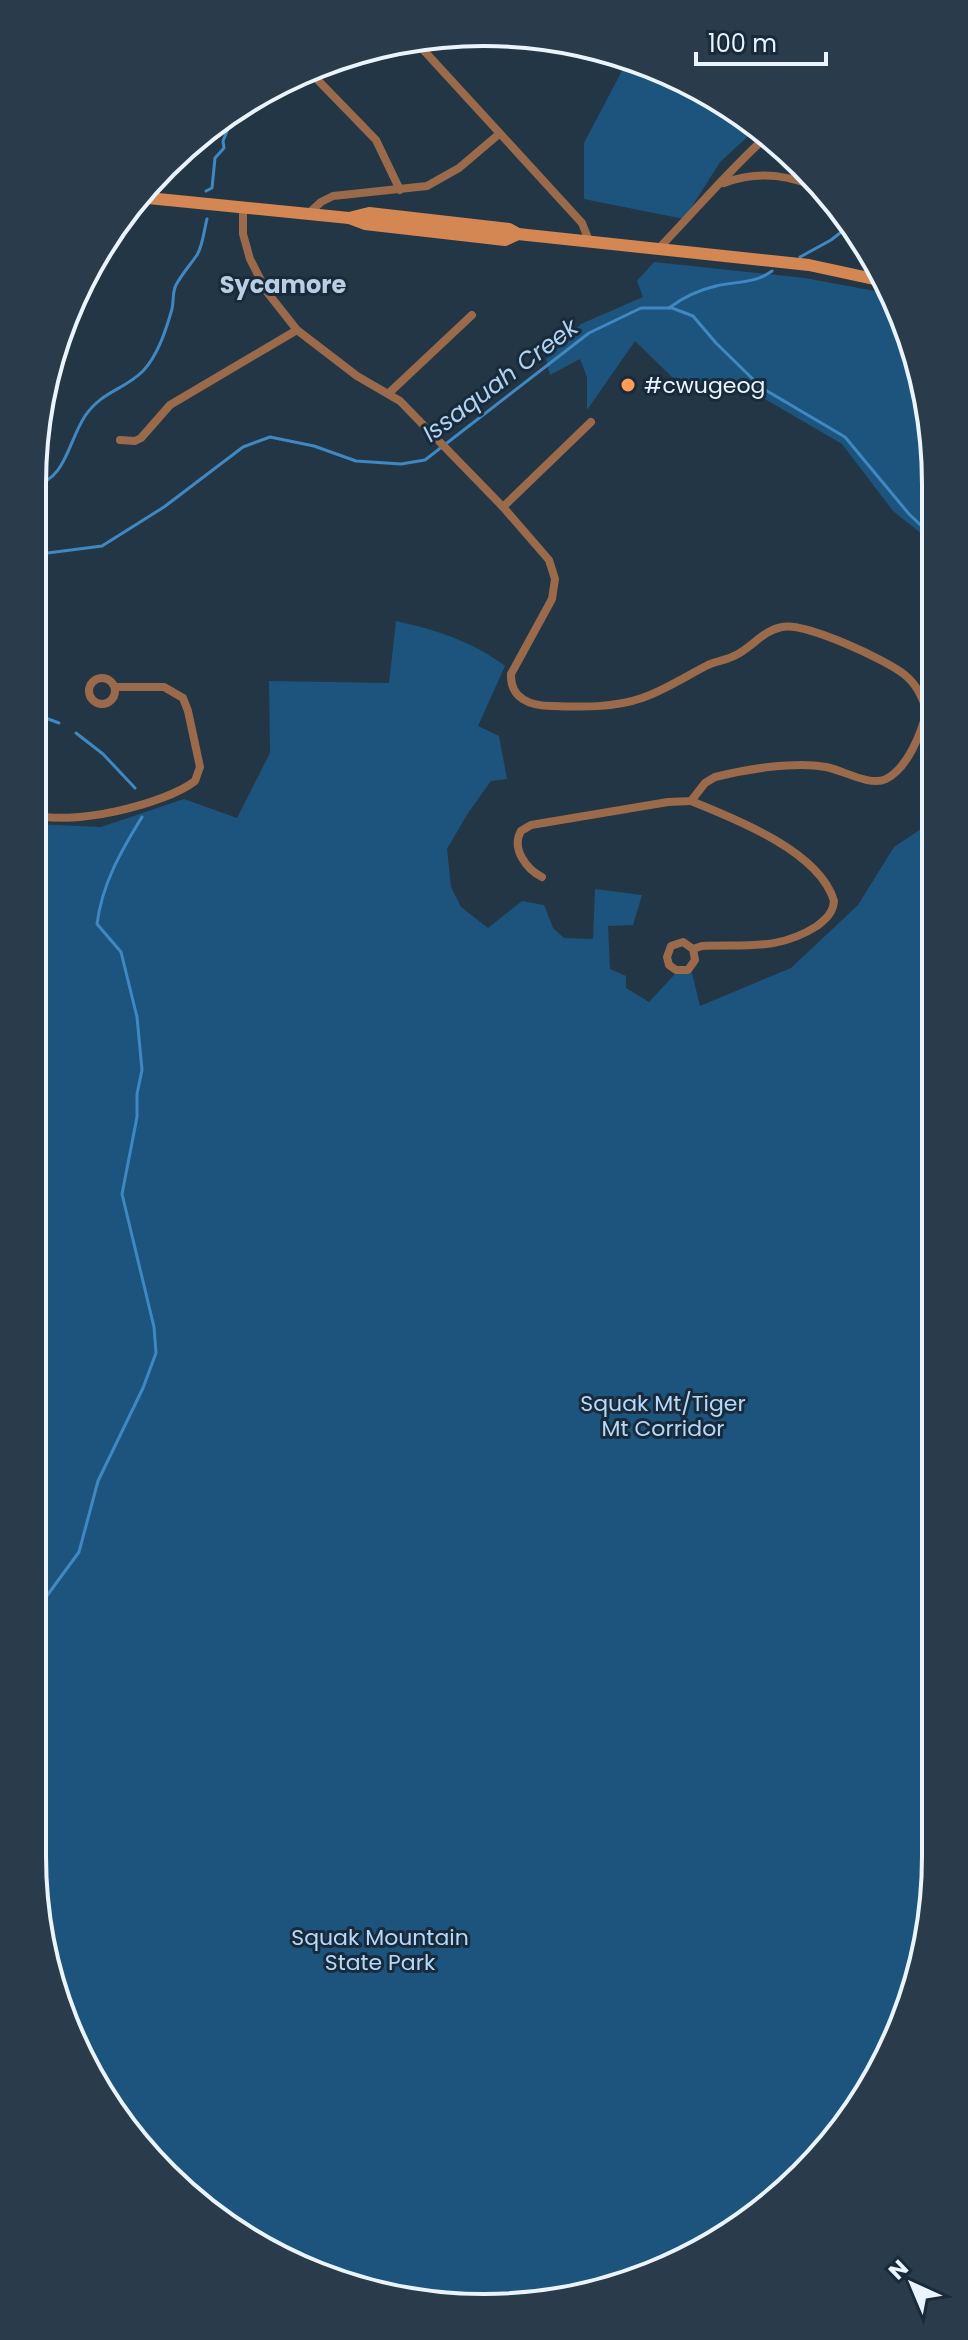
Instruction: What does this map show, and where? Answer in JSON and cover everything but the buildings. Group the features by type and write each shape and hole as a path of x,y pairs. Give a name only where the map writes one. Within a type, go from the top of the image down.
{"main road":[{"path":"152,199 349,218 365,224 436,226 505,240 518,234 659,248 809,265 870,278"}],"street":[{"path":"424,50 582,223 589,241"},
{"path":"317,79 376,140 400,190"},
{"path":"308,214 333,196 400,190 437,182 499,134"},
{"path":"659,248 759,143"},
{"path":"721,184 742,176 772,175 800,181"},
{"path":"243,209 243,234 250,259 267,292 297,330 357,376 389,393 454,455 544,552 555,579 552,599 511,674 512,687 529,703 537,706 603,706 641,699 711,663 736,655 773,630 787,626 814,632 889,665 912,682 922,698"},
{"path":"389,393 472,315"},
{"path":"120,440 135,441 141,438 170,405 297,330"},
{"path":"503,507 591,422"},
{"path":"46,817 55,819 126,810 195,781 200,767 183,698 164,687 115,687"},
{"path":"691,801 705,783 715,777 797,765 832,768 869,780 884,780 895,772 922,729"},
{"path":"542,877 530,868 520,853 518,836 526,828 668,802 691,801 798,854 825,881 834,901 830,914 823,921 790,940 759,946 702,946 693,949"}],"green space":[{"path":"623,68 678,91 749,135 720,162 684,219 584,199 584,143"},
{"path":"654,262 805,278 878,292 899,343 914,399 921,455 922,534 893,511 842,444 760,396 672,377 635,341 587,410 587,377 580,359 550,375 546,359 581,324 643,297 637,281"},
{"path":"396,621 453,638 505,666 478,726 499,736 507,779 491,781 447,849 451,887 461,907 488,928 522,901 544,905 553,928 564,938 593,939 595,889 642,895 633,925 608,926 610,969 626,976 626,988 649,1002 675,974 692,973 700,1006 791,968 858,905 894,847 922,828 922,1856 918,1913 907,1969 889,2024 863,2075 813,2145 773,2185 727,2220 652,2261 569,2286 513,2293 427,2290 343,2271 265,2235 195,2185 137,2123 91,2050 61,1969 47,1885 46,825 101,827 184,799 237,818 270,753 269,681 389,683"}],"waterway":[{"path":"206,191 212,188 215,158 224,148 228,129"},
{"path":"46,481 65,459 85,416 106,396 136,377 153,358 170,317 175,288 199,251 207,219"},
{"path":"800,257 842,232"},
{"path":"669,308 703,290 752,280 772,271"},
{"name":"Issaquah Creek","path":"46,553 102,546 164,507 243,447 270,437 314,446 356,461 401,464 425,460 589,333 641,308 672,308 693,316 762,388 845,437 922,526"},
{"path":"46,718 59,723"},
{"path":"76,733 103,754 135,788"},
{"path":"46,1597 79,1552 98,1481 143,1388 156,1353 154,1327 122,1194 137,1117 137,1094 142,1070 137,1017 121,952 97,924 108,882 142,817"}],"place":[{"name":"#cwugeog","path":"628,385"}],"district":[{"name":"Sycamore","path":"283,284"}],"park label":[{"name":"Squak Mt/Tiger Mt Corridor","path":"663,1416"},
{"name":"Squak Mountain State Park","path":"380,1950"}]}
